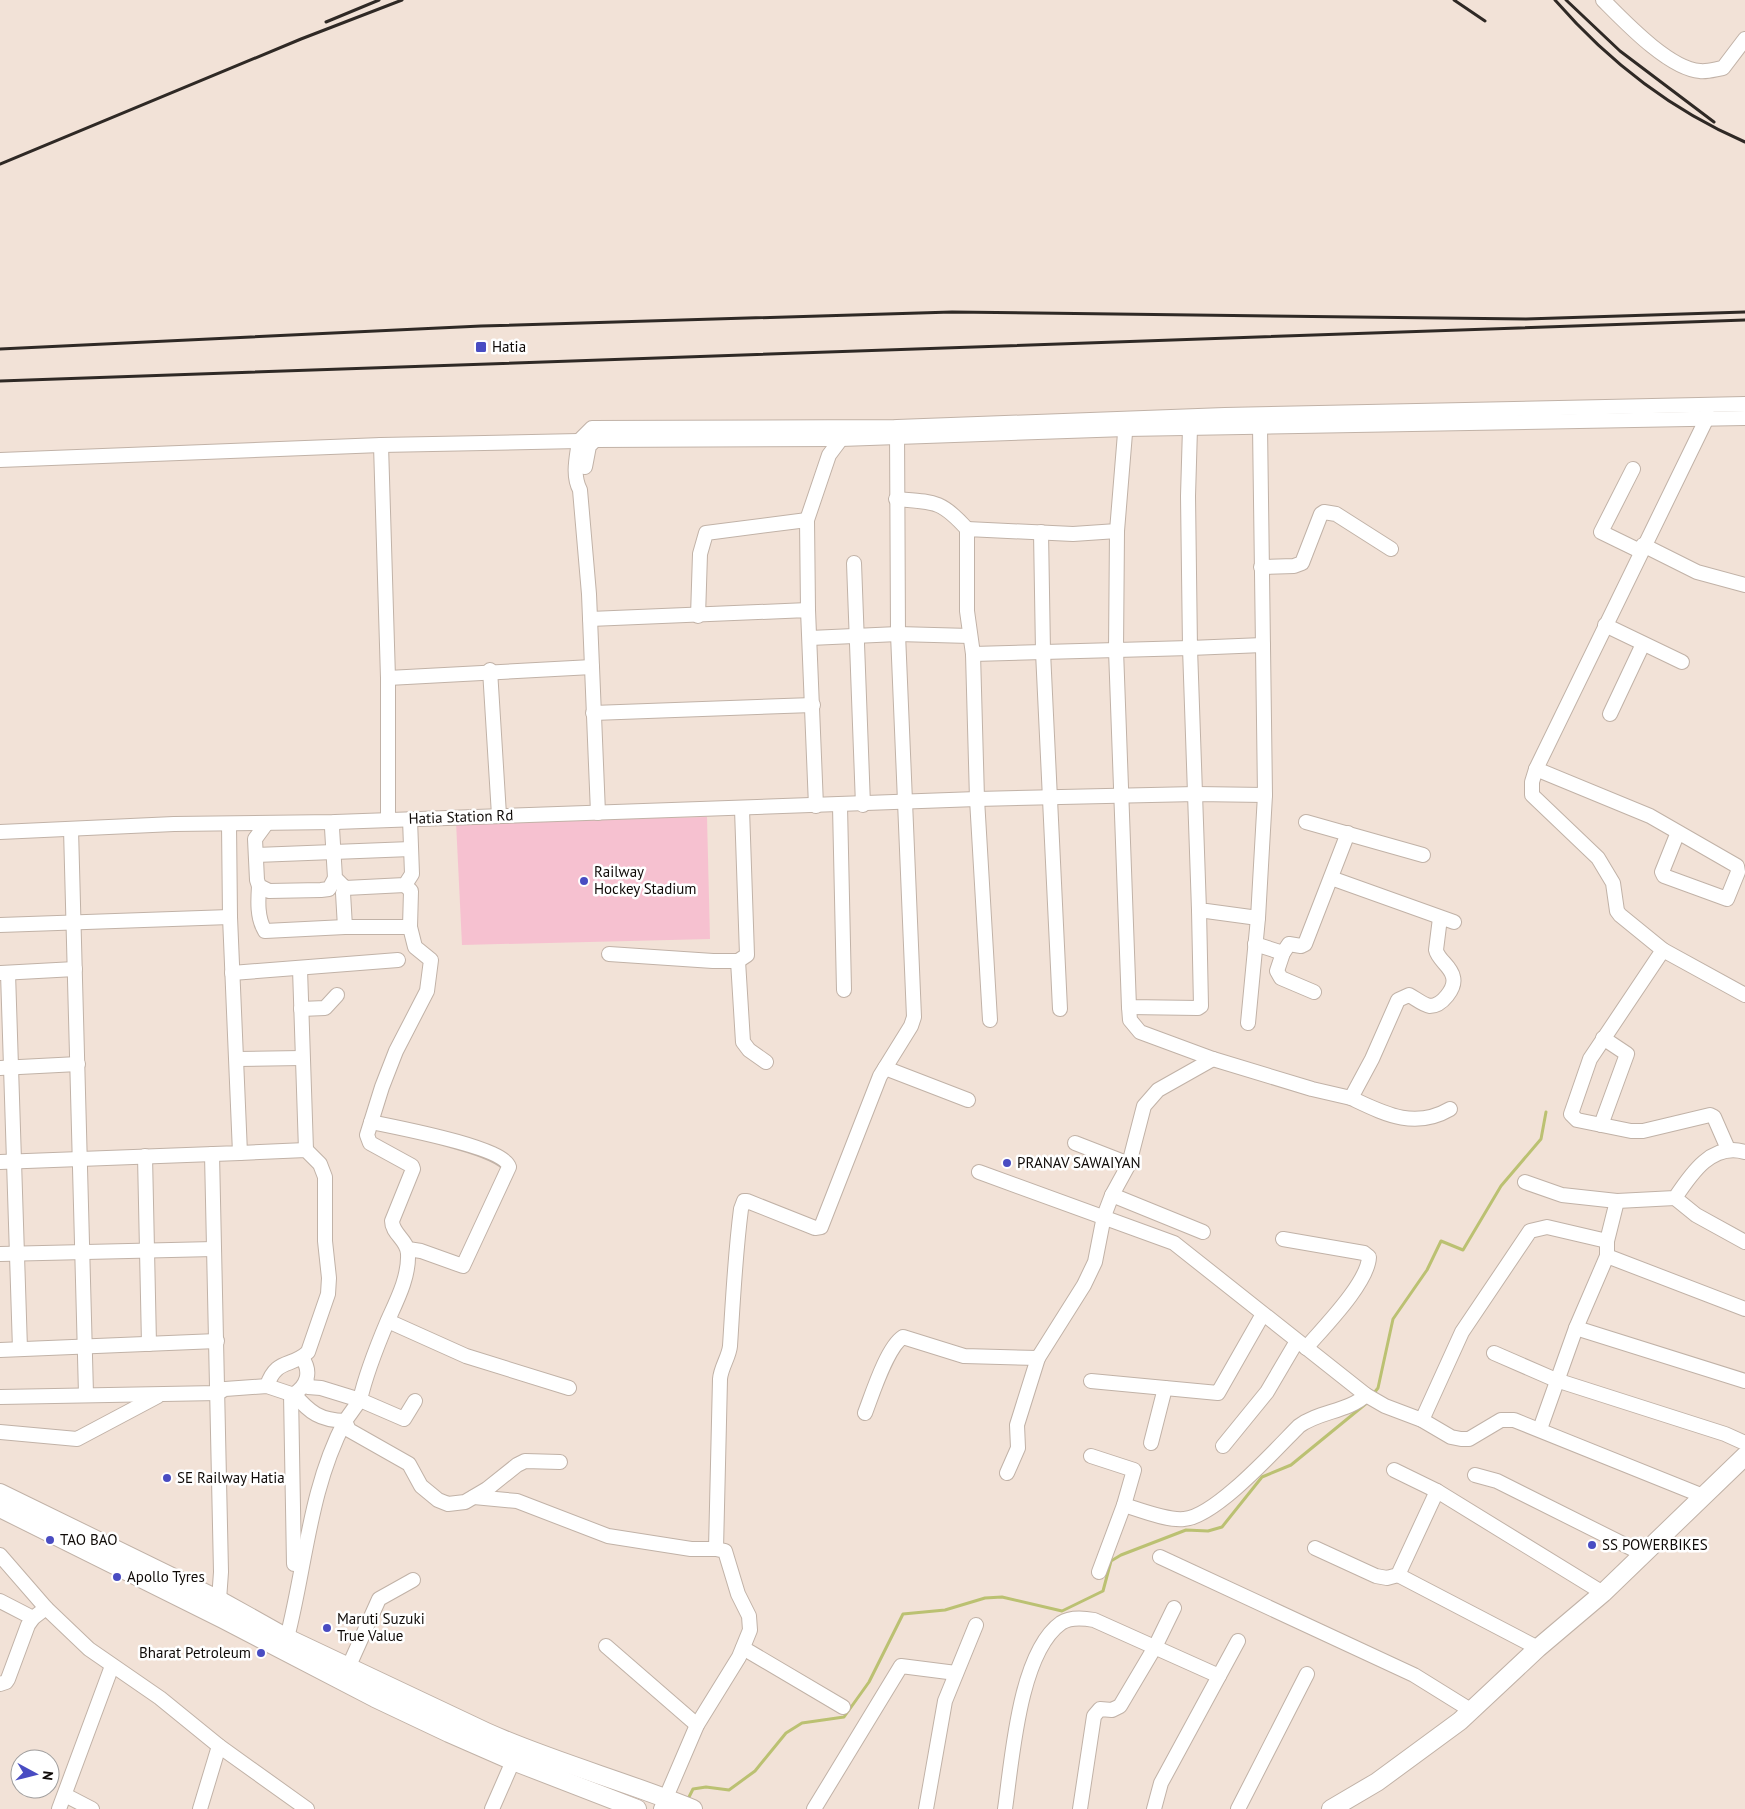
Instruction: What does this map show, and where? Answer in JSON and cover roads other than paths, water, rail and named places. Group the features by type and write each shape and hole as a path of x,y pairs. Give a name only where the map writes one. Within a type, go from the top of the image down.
{"main road":[{"path":"1330,1809 1377,1782 1472,1711 1538,1648 1603,1593 1745,1456"},
{"path":"0,1493 216,1607 375,1698 513,1761 637,1809"},
{"path":"0,1508 287,1638 519,1747 667,1803 693,1809"}],"street":[{"path":"1603,0 1637,35 1664,54 1699,71 1723,68 1745,39"},
{"path":"598,813 590,619 580,490 577,483 576,468 579,441 592,428 898,432 1745,404"},
{"path":"1708,406 1706,420 1536,769 1532,782 1532,795 1598,858 1613,883 1615,904 1620,915 1663,950 1745,995"},
{"path":"1126,424 1190,428 1745,418"},
{"path":"1126,424 1117,531 1116,650 1130,1020 1140,1032 1212,1059 1312,1089 1351,1098 1393,1117 1430,1117 1450,1108"},
{"path":"1248,1023 1258,918 1266,795 1260,426"},
{"path":"1129,1007 1198,1008 1201,1006 1196,794 1190,648 1188,496 1190,428"},
{"path":"580,490 584,482 585,456 589,446 596,440 841,439 898,432"},
{"path":"716,1548 720,1372 729,1348 734,1263 742,1204 747,1201 814,1228 821,1227 885,1068 911,1026 914,1017 898,634 896,499 898,432"},
{"path":"816,806 806,520 829,455 841,439"},
{"path":"0,460 381,445 579,441"},
{"path":"381,445 388,678 388,820"},
{"path":"1633,469 1601,532 1697,572 1745,585"},
{"path":"896,499 943,505 967,529 1073,534 1117,531"},
{"path":"1261,568 1294,566 1302,563 1321,514 1324,512 1336,514 1391,549"},
{"path":"698,616 700,554 706,533 806,520"},
{"path":"967,529 967,612 972,654 977,800 990,1020"},
{"path":"1041,532 1043,652 1060,1009"},
{"path":"854,563 863,805"},
{"path":"590,619 808,610"},
{"path":"1605,625 1682,662"},
{"path":"810,638 898,634 970,636"},
{"path":"1610,714 1643,644"},
{"path":"972,654 1263,645"},
{"path":"388,678 490,670 592,666"},
{"path":"490,670 499,816"},
{"path":"593,713 813,705"},
{"path":"1536,769 1620,803 1678,832 1737,866 1738,872 1727,899 1664,876 1662,872 1678,832"},
{"name":"Hatia Station Rd","path":"0,832 840,806 977,800 1196,794 1266,795"},
{"path":"840,806 844,990"},
{"path":"609,954 671,959 738,961 747,955 742,809"},
{"path":"405,886 412,874 410,819"},
{"path":"259,886 269,891 329,889 335,878 332,828 336,822"},
{"path":"1306,822 1423,855"},
{"path":"229,824 230,917 240,1153"},
{"path":"266,824 255,839 259,910 261,924 265,930 410,927"},
{"path":"71,829 86,1394"},
{"path":"1314,992 1278,976 1277,971 1283,953 1289,944 1301,946 1305,944 1348,833"},
{"path":"256,855 411,849"},
{"path":"335,878 345,888 405,886 411,891 410,927 415,947 432,960 428,984 396,1051 371,1122 368,1134 370,1143 412,1166 413,1169 392,1221 393,1229 408,1249 421,1251 463,1266 509,1167 504,1160 472,1146 371,1122"},
{"path":"1331,878 1454,922"},
{"path":"345,888 343,901 345,927"},
{"path":"1199,910 1258,918"},
{"path":"0,925 230,917"},
{"path":"1351,1098 1372,1059 1398,1000 1409,995 1426,1005 1434,1005 1443,1000 1454,983 1452,974 1436,950 1440,918"},
{"path":"1255,944 1283,953"},
{"path":"1663,950 1586,1067 1571,1114 1577,1120 1643,1132 1710,1115 1714,1117 1728,1149"},
{"path":"232,972 300,969 398,960"},
{"path":"738,961 744,1042 749,1050 766,1062"},
{"path":"20,1349 15,1161 5,1068 4,973 75,969"},
{"path":"267,1386 276,1368 284,1363 302,1358 308,1352 328,1294 329,1278 325,1241 325,1177 320,1164 306,1150 300,969"},
{"path":"301,1009 325,1008 337,996"},
{"path":"1601,1125 1627,1054 1604,1038"},
{"path":"237,1059 302,1058"},
{"path":"1007,1473 1018,1448 1017,1425 1038,1358 1084,1285 1095,1262 1104,1216 1112,1195 1129,1164 1144,1106 1148,1099 1158,1090 1212,1059"},
{"path":"5,1068 78,1064"},
{"path":"885,1068 968,1100"},
{"path":"1075,1143 1129,1164"},
{"path":"1675,1198 1701,1164 1728,1149 1745,1152"},
{"path":"0,1162 306,1150"},
{"path":"212,1154 221,1572 216,1607"},
{"path":"145,1156 149,1344"},
{"path":"979,1172 1104,1216 1180,1247 1366,1395 1385,1406 1422,1420 1452,1437 1469,1439 1501,1420 1514,1420 1703,1496"},
{"path":"1525,1182 1562,1195 1617,1201 1675,1198 1696,1214 1745,1242"},
{"path":"1112,1195 1202,1232"},
{"path":"1540,1429 1576,1328 1607,1256 1607,1241 1617,1201"},
{"path":"1422,1420 1466,1325 1530,1231 1547,1228 1607,1241"},
{"path":"1223,1446 1302,1345 1350,1295 1367,1265 1369,1257 1364,1253 1283,1239"},
{"path":"0,1254 214,1249"},
{"path":"287,1638 318,1490 330,1448 345,1421 360,1400 403,1285 408,1249"},
{"path":"1607,1256 1745,1309"},
{"path":"1092,1381 1218,1393 1263,1314"},
{"path":"388,1321 466,1356 570,1388"},
{"path":"1576,1328 1745,1381"},
{"path":"865,1413 888,1359 898,1340 902,1337 964,1356 1038,1358"},
{"path":"0,1350 85,1348 92,1346 217,1341"},
{"path":"1494,1353 1556,1380 1724,1434 1745,1443"},
{"path":"302,1358 306,1362 308,1387 321,1388 360,1400 404,1419 415,1401"},
{"path":"292,1394 303,1389 307,1382"},
{"path":"0,1397 218,1393 226,1390 267,1386 292,1394 311,1412 326,1420 345,1421"},
{"path":"1151,1443 1165,1388"},
{"path":"292,1394 294,1564"},
{"path":"0,1432 77,1439 161,1395"},
{"path":"1124,1505 1176,1519 1194,1517 1232,1492 1299,1426 1310,1418 1355,1403 1366,1395"},
{"path":"345,1421 349,1430 356,1436 409,1464 421,1486 438,1500 457,1504 487,1489 517,1464 525,1461 560,1462"},
{"path":"1091,1456 1134,1470 1124,1505 1099,1572"},
{"path":"1394,1470 1437,1492 1603,1593"},
{"path":"1475,1475 1497,1481 1643,1554"},
{"path":"1398,1575 1437,1492"},
{"path":"474,1497 518,1501 608,1536 691,1549 716,1548 725,1551 738,1594 749,1616 750,1630 743,1648 697,1725 667,1803"},
{"path":"1316,1548 1376,1576 1387,1578 1398,1575 1538,1648"},
{"path":"0,1554 46,1608 74,1636 112,1666 160,1698 219,1746 307,1809"},
{"path":"1160,1557 1414,1675 1472,1711"},
{"path":"348,1668 379,1599 413,1580"},
{"path":"0,1601 33,1618"},
{"path":"0,1684 6,1682 8,1678 33,1618 46,1608"},
{"path":"1080,1809 1097,1711 1100,1709 1116,1709 1120,1706 1155,1647 1174,1608"},
{"path":"1006,1809 1018,1716 1034,1661 1045,1637 1062,1622 1079,1618 1094,1620 1219,1676"},
{"path":"926,1809 945,1701 976,1625"},
{"path":"1154,1809 1161,1783 1238,1641"},
{"path":"606,1646 697,1725"},
{"path":"743,1648 843,1707"},
{"path":"59,1809 112,1666"},
{"path":"814,1809 901,1666 956,1673"},
{"path":"1238,1809 1307,1674"},
{"path":"200,1809 219,1746"},
{"path":"492,1809 513,1761"},
{"path":"65,1795 92,1809"}],"waterway":[{"path":"1374,1393 1378,1388 1393,1319 1427,1270 1441,1241 1463,1250 1501,1186 1541,1139 1546,1112"},
{"path":"687,1801 693,1789 706,1787 729,1790 755,1771 786,1733 802,1723 844,1717 869,1682 903,1614 945,1610 985,1598 1002,1597 1062,1611 1103,1591 1111,1561 1121,1555 1186,1530 1208,1531 1222,1527 1262,1477 1291,1465 1368,1402"}],"railway":[{"path":"326,22 379,0"},
{"path":"0,164 301,39 402,0"},
{"path":"1454,0 1485,21"},
{"path":"1555,0 1597,43 1642,82 1692,115 1745,142"},
{"path":"1566,0 1620,51 1714,122"},
{"path":"0,349 481,326 952,312 1526,319 1745,312"},
{"path":"0,381 1309,337 1745,320"}],"place":[{"name":"Hatia","path":"481,347"},
{"name":"Railway Hockey Stadium","path":"584,881"},
{"name":"PRANAV SAWAIYAN","path":"1007,1163"},
{"name":"SE Railway Hatia","path":"167,1478"},
{"name":"TAO BAO","path":"50,1540"},
{"name":"SS POWERBIKES","path":"1592,1545"},
{"name":"Apollo Tyres","path":"117,1577"},
{"name":"Maruti Suzuki True Value","path":"327,1628"},
{"name":"Bharat Petroleum","path":"261,1653"}]}
